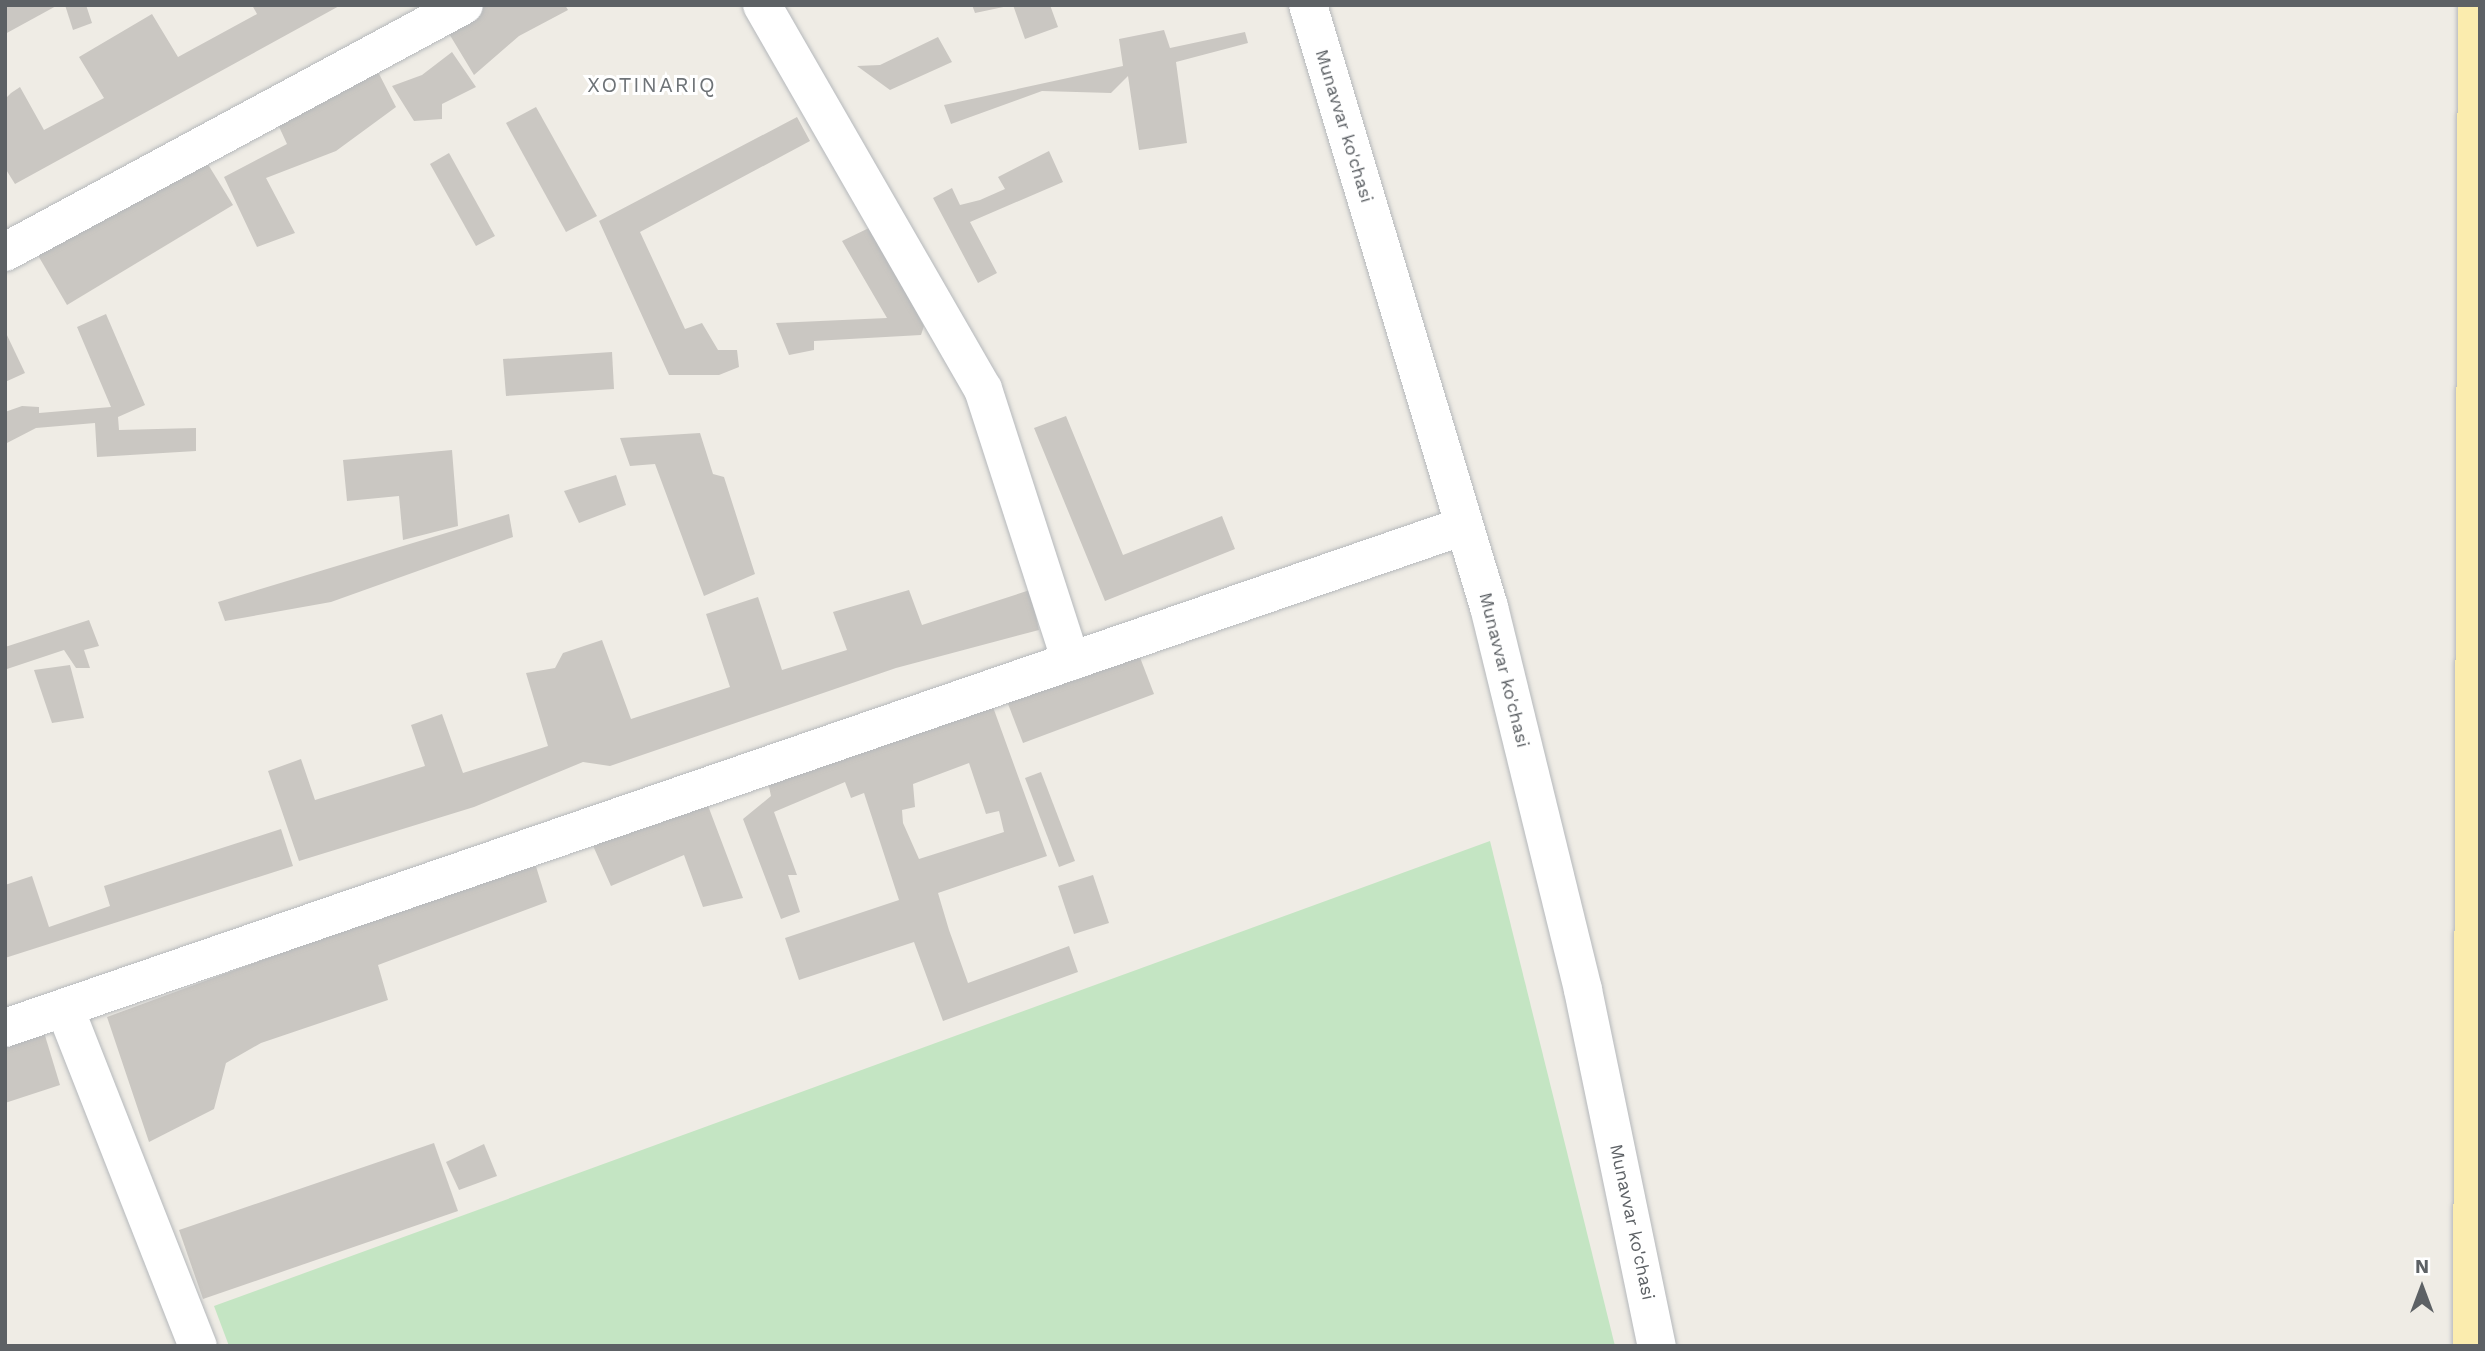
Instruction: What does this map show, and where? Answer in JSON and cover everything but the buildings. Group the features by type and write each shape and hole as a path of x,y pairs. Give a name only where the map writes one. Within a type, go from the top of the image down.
{"main road":[{"path":"2472,1346 2477,5"}],"street":[{"path":"5,252 464,5"},
{"path":"762,5 983,389 1072,661"},
{"name":"Munavvar ko'chasi","path":"1308,5 1464,526 1583,990 1657,1346"},
{"path":"5,1028 1464,526"},
{"path":"65,1009 198,1346"}],"green space":[{"path":"1490,841 1615,1346 229,1346 214,1306"}],"district":[{"name":"XOTINARIQ","path":"652,85"}]}
